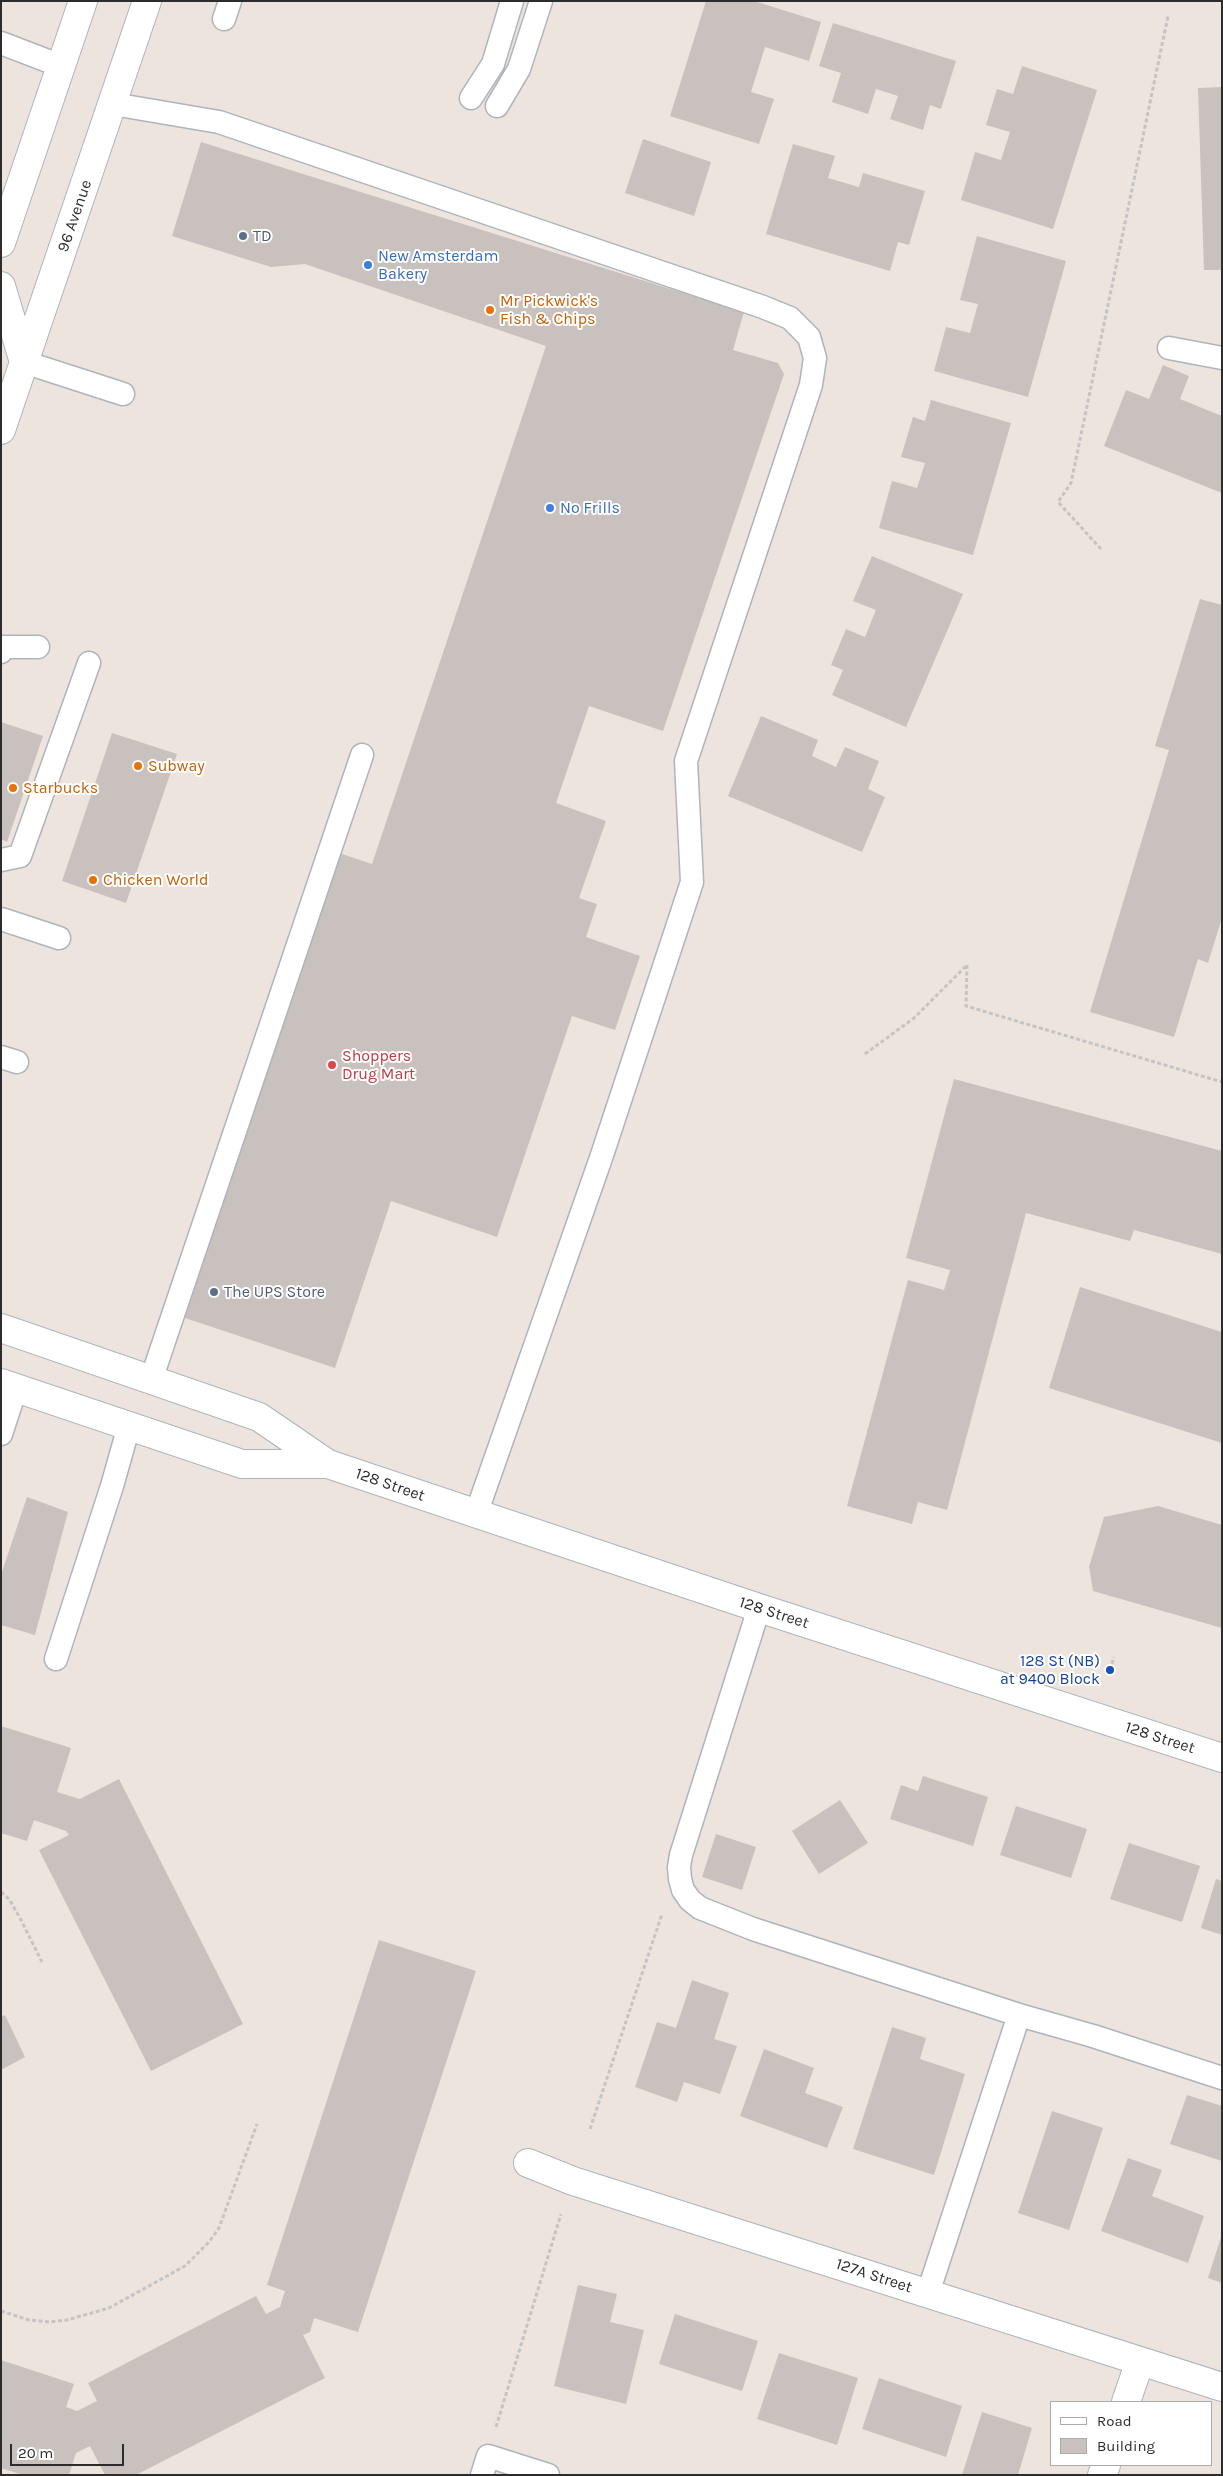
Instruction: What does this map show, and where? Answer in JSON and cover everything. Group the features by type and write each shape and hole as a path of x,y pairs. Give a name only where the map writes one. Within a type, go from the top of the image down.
{"main road":[{"path":"1,243 83,1"},
{"name":"96 Avenue","path":"1,430 147,1"},
{"path":"1,286 24,362"},
{"name":"128 Street","path":"1,1328 259,1417 328,1464 759,1608 1222,1758"},
{"name":"128 Street","path":"9,1385 242,1464 328,1464"},
{"name":"127A Street","path":"528,2163 573,2181 1222,2387"},
{"path":"1126,2401 1140,2361"}],"lane":[{"path":"471,98 493,64 512,1"},
{"path":"496,106 519,69 541,1"},
{"path":"1,43 61,66"},
{"path":"113,104 219,122 763,307 790,318 809,337 815,358 808,394 686,761 692,882 601,1158 476,1514"},
{"path":"1168,348 1222,358"},
{"path":"24,362 123,394"},
{"path":"1,652 3,647 38,646"},
{"path":"1,860 20,856 89,663"},
{"path":"151,1380 362,755"},
{"path":"1,919 59,938"},
{"path":"1,1434 9,1385"},
{"path":"56,1659 129,1426"},
{"path":"759,1608 681,1855 679,1867 683,1890 690,1900 700,1908 730,1920 1019,2015 1093,2036 1222,2078"},
{"path":"928,2293 1019,2015"},
{"path":"482,2475 488,2456 548,2475"}],"path":[{"path":"1101,549 1058,502 1071,483 1168,16"},
{"path":"865,1054 914,1018 967,965 966,1006 1222,1082"},
{"path":"1110,1670 1114,1656"},
{"path":"1,1892 8,1899 20,1918 42,1962"},
{"path":"590,2130 662,1913"},
{"path":"1,2312 29,2320 49,2322 67,2320 109,2308 185,2266 209,2242 219,2228 257,2124"},
{"path":"494,2434 561,2214"}],"building":[{"path":"706,1 754,1 821,22 809,61 765,47 751,92 774,99 759,144 670,116"},
{"path":"833,23 956,61 941,109 930,105 923,130 890,119 898,96 876,89 868,114 832,102 841,73 819,66"},
{"path":"1022,66 1097,90 1053,229 961,200 975,152 1001,160 1010,132 986,125 997,89 1013,94"},
{"path":"1222,87 1222,270 1204,270 1198,88"},
{"path":"643,139 711,162 694,216 625,193"},
{"path":"201,142 744,312 733,350 778,363 784,374 663,731 589,706 556,803 606,821 579,898 597,904 586,937 640,956 615,1030 572,1016 497,1237 391,1201 335,1368 182,1317 339,853 372,864 546,346 305,264 271,267 172,236"},
{"path":"793,144 835,156 828,178 859,187 863,173 925,191 909,245 898,242 890,271 766,234"},
{"path":"977,236 1066,261 1028,397 934,371 946,327 970,333 978,304 960,300"},
{"path":"1163,365 1189,376 1180,399 1222,416 1222,493 1104,446 1126,390 1149,399"},
{"path":"931,400 1011,423 973,555 879,528 892,481 917,488 925,463 901,457 913,417 925,421"},
{"path":"872,556 963,594 906,727 832,695 843,670 831,665 846,629 865,637 876,610 853,601"},
{"path":"1200,599 1222,605 1222,918 1208,963 1198,959 1174,1037 1090,1012 1169,750 1155,746"},
{"path":"761,716 818,740 812,756 836,767 845,747 879,761 868,789 885,797 862,852 728,796"},
{"name":"Starbucks","path":"1,722 43,736 7,842 1,839"},
{"path":"112,733 177,754 126,903 62,881"},
{"path":"954,1079 1222,1151 1222,1254 1134,1230 1130,1241 1026,1213 947,1510 918,1502 912,1524 847,1506 908,1280 944,1290 950,1270 906,1258"},
{"path":"1080,1287 1222,1332 1222,1443 1049,1388"},
{"path":"27,1497 68,1512 35,1635 1,1625 1,1575"},
{"path":"1158,1506 1222,1525 1222,1628 1093,1591 1089,1567 1104,1517"},
{"path":"1,1726 71,1748 57,1792 80,1799 119,1779 243,2024 151,2071 39,1850 69,1835 66,1831 34,1820 27,1841 1,1833"},
{"path":"923,1776 988,1797 973,1846 890,1819 901,1785 918,1791"},
{"path":"840,1800 868,1843 819,1874 792,1831"},
{"path":"1016,1806 1087,1829 1071,1878 1000,1855"},
{"path":"716,1834 756,1847 742,1890 702,1877"},
{"path":"1129,1843 1200,1866 1182,1922 1110,1899"},
{"path":"1216,1879 1222,1881 1222,1935 1201,1928"},
{"path":"379,1940 476,1971 358,2332 314,2318 310,2332 303,2335 325,2378 136,2475 105,2475 90,2446 76,2453 69,2475 23,2475 1,2468 1,2360 74,2384 66,2407 77,2411 97,2401 88,2383 256,2296 266,2314 280,2307 285,2291 267,2285"},
{"path":"692,1980 729,1993 714,2039 737,2046 720,2094 684,2082 677,2102 635,2087 657,2022 676,2028"},
{"path":"5,2015 25,2057 1,2070 1,2017"},
{"path":"892,2027 926,2038 920,2059 965,2074 934,2175 853,2149"},
{"path":"764,2049 814,2068 805,2093 843,2107 827,2148 740,2116"},
{"path":"1187,2095 1222,2106 1222,2161 1170,2144"},
{"path":"1052,2111 1103,2128 1069,2230 1018,2213"},
{"path":"1128,2158 1162,2170 1152,2196 1204,2216 1188,2263 1101,2231"},
{"path":"1222,2237 1222,2283 1208,2278"},
{"path":"578,2285 617,2294 610,2322 644,2330 626,2404 554,2386"},
{"path":"675,2314 758,2341 742,2391 659,2364"},
{"path":"779,2353 858,2378 837,2445 757,2419"},
{"path":"879,2378 962,2406 946,2457 862,2429"},
{"path":"982,2412 1032,2428 1018,2475 962,2475"}],"place":[{"name":"TD","path":"243,236"},
{"name":"New Amsterdam Bakery","path":"368,265"},
{"name":"Mr Pickwick's Fish & Chips","path":"490,310"},
{"name":"No Frills","path":"550,508"},
{"name":"Subway","path":"138,766"},
{"name":"Starbucks","path":"13,788"},
{"name":"Chicken World","path":"93,880"},
{"name":"Shoppers Drug Mart","path":"332,1065"},
{"name":"The UPS Store","path":"214,1292"},
{"name":"128 St (NB) at 9400 Block","path":"1110,1670"}]}
